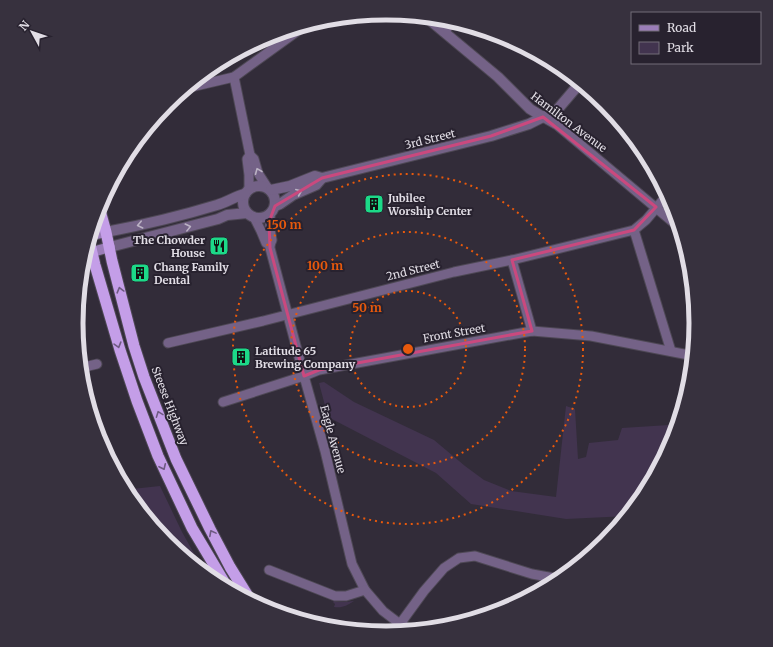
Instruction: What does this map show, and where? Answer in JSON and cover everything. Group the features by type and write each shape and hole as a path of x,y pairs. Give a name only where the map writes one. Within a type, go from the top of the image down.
{"highway":[{"name":"Steese Highway","path":"102,218 134,346 144,377 176,459 210,529 230,567 246,592"},
{"path":"90,257 95,265 120,350 155,449 192,528 221,578"}],"main road":[{"path":"97,233 106,232"},
{"path":"92,252 110,247"}],"street":[{"name":"Hamilton Avenue","path":"435,24 498,77 530,109 556,125 672,221"},
{"path":"444,32 448,27"},
{"path":"199,85 234,77 292,35"},
{"path":"110,247 211,221 227,215 250,215 262,218 273,210 276,200 274,195 258,173 254,159 250,155 234,77"},
{"name":"3rd Street","path":"269,189 290,186 315,176 322,178 491,136 529,124 557,110 576,87"},
{"path":"250,155 247,159 247,191 243,201 245,210 250,215"},
{"name":"3rd Street","path":"273,210 293,194 316,185 322,178"},
{"path":"106,232 219,205 258,186 269,189"},
{"name":"2nd Street","path":"168,343 263,321 454,272 512,260 634,230 646,220 663,199"},
{"name":"Eagle Avenue","path":"273,210 270,229 272,240 270,245 325,451 352,564 365,590 383,611 404,626"},
{"name":"Eagle Avenue","path":"250,215 261,231 266,243 270,245"},
{"path":"634,230 671,351"},
{"path":"512,260 532,331"},
{"name":"Front Street","path":"223,402 319,370 532,331 591,336 688,355"},
{"path":"87,367 98,364"},
{"path":"400,624 424,591 444,568 459,558 475,556 532,574 552,578"},
{"path":"269,570 335,596 346,596 365,590"}],"highlighted area":[{"path":"543,117 656,207 634,230 512,260 532,331 319,370 304,376 270,248 269,222 275,206 322,178 491,136"}],"green space":[{"path":"324,382 354,402 434,440 484,480 511,491 556,497 566,406 575,409 578,459 586,457 589,443 618,440 622,428 669,425 670,433 659,458 639,492 621,516 566,519 471,504 436,473 328,417 319,383"},
{"path":"160,486 182,532 199,562 186,552 158,524 132,489"},
{"path":"334,601 354,601 344,606 334,607"}],"place":[{"name":"Jubilee Worship Center","path":"374,204"},
{"name":"The Chowder House","path":"219,246"},
{"name":"Chang Family Dental","path":"140,273"},
{"name":"Latitude 65 Brewing Company","path":"241,357"}]}
